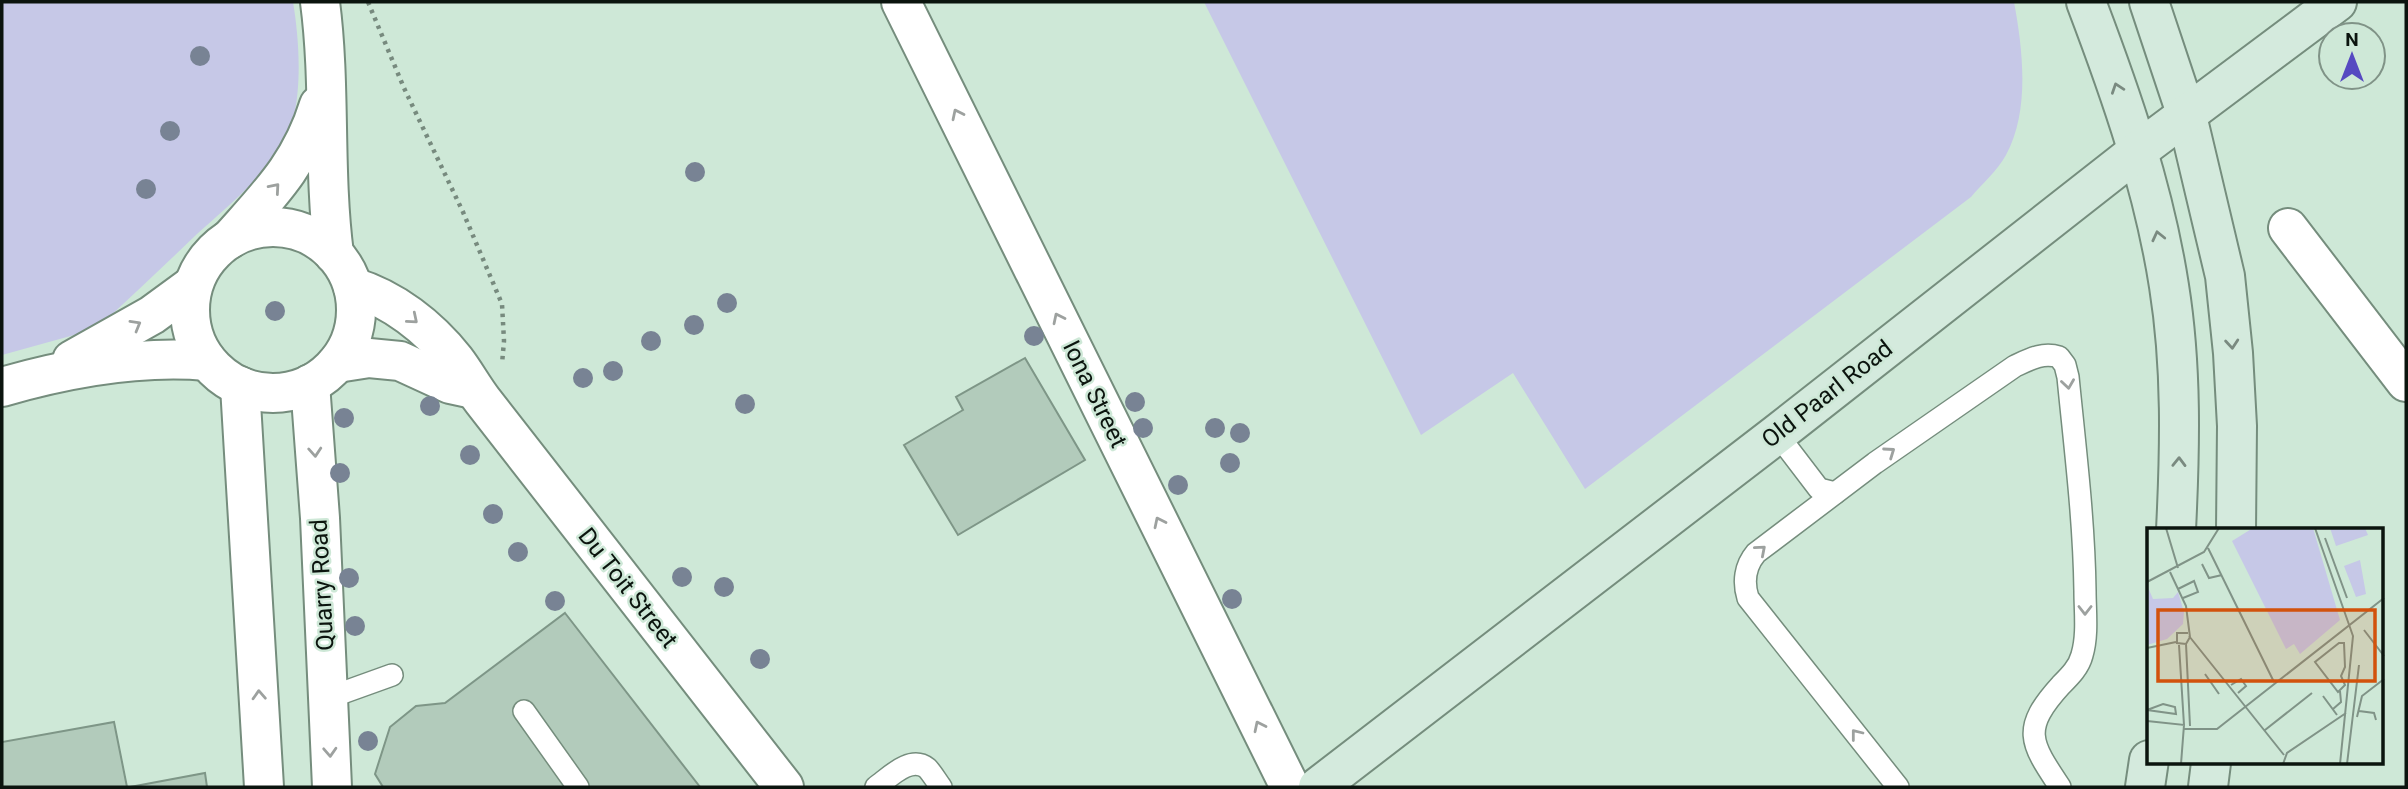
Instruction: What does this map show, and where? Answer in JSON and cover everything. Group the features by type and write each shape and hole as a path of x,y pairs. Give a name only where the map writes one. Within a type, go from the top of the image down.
{"main road":[{"path":"2086,2 2139,150 2169,286 2179,422 2176,528"},
{"path":"2150,2 2187,116 2225,276 2237,426 2236,528"},
{"name":"Old Paarl Road","path":"1318,787 2139,150 2337,2"},
{"path":"2145,787 2148,764"},
{"path":"2208,787 2211,764"}],"street":[{"path":"320,2 325,44 328,193 334,254"},
{"name":"Iona Street","path":"901,2 1290,787"},
{"path":"325,88 310,132 293,165 230,239 207,258 193,285 190,311 197,344 207,361 218,372 240,386 261,392 283,392 324,373 369,358 400,361 450,384 488,378"},
{"path":"230,239 262,228 285,228 312,236 334,254 346,270 356,307 354,327 351,340 324,373"},
{"path":"2288,228 2406,382"},
{"path":"17,382 90,352 134,327 193,285"},
{"name":"Du Toit Street","path":"353,288 383,299 407,314 453,358 488,378 784,787"},
{"path":"17,382 141,360 174,358 207,361"},
{"name":"Quarry Road","path":"324,373 320,518 332,787"},
{"path":"240,386 264,787"}],"lane":[{"path":"1898,787 1748,598 1748,567 1756,553 1835,493 2015,366 2035,357 2060,357 2068,377 2083,526 2085,636 2082,656 2074,671 2045,702 2036,719 2034,736 2035,747 2060,787"},
{"path":"1777,433 1819,489 1835,493"},
{"path":"328,698 392,675"},
{"path":"524,711 578,787"},
{"path":"876,787 905,766 915,764 926,768 941,787"}],"path":[{"path":"368,2 404,89 463,212 502,304 504,341 488,378"}],"shaded area":[{"path":"2,2 293,2 299,61 296,106 287,136 266,167 239,196 107,319 85,332 2,355"},
{"path":"1204,2 2014,2 2022,60 2019,119 2006,155 1971,197 1585,489 1513,373 1421,435"}],"building":[{"path":"1025,358 1085,460 958,535 904,445 963,410 956,397"},
{"path":"565,613 700,787 383,787 375,774 390,727 416,706 445,703"},
{"path":"114,722 127,787 2,787 2,742"},
{"path":"205,773 207,787 130,787"}]}
